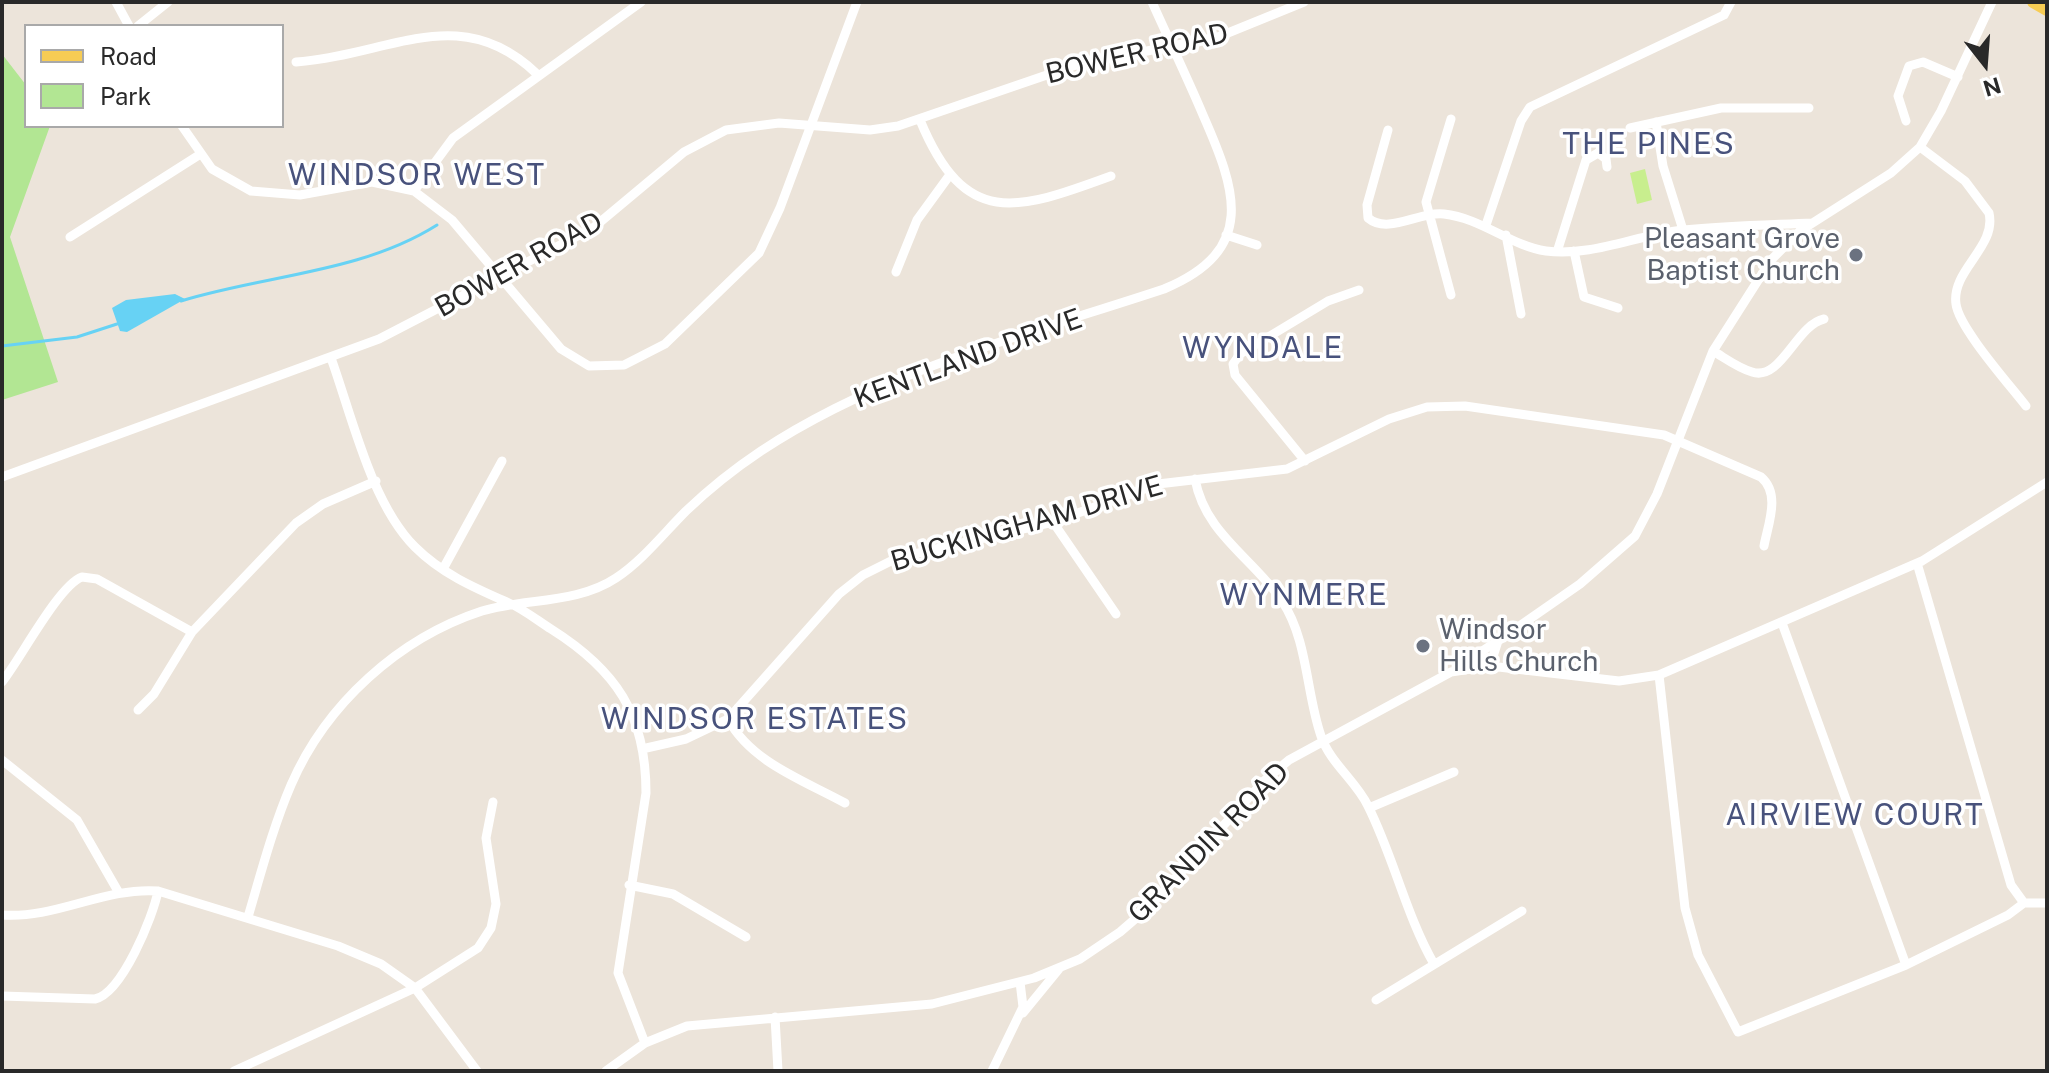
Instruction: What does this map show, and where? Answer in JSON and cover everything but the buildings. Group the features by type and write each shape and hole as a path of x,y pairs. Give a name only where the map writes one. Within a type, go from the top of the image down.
{"main road":[{"path":"2033,2 2047,10"}],"street":[{"path":"116,2 128,24"},
{"path":"140,24 168,2"},
{"path":"183,128 199,155 234,184 267,195 300,195 372,182 414,191 452,220 561,349 576,359 603,367 638,361 665,344 759,253 812,125 857,2"},
{"path":"1152,2 1227,169 1232,196 1226,235 1257,245"},
{"name":"BOWER ROAD","path":"2,477 331,358 403,328 593,228 684,152 709,137 754,123 870,130 920,120 1076,65 1172,47 1240,30 1304,2"},
{"path":"1486,225 1521,121 1530,107 1724,15 1731,2"},
{"path":"1451,672 1580,584 1635,536 1657,494 1713,351 1771,260 1812,223 1891,173 1920,147 1958,77 1992,2"},
{"path":"414,191 453,138 636,3"},
{"path":"296,62 344,56 419,30 452,25 477,29 503,41 537,74"},
{"path":"1906,121 1898,96 1909,66 1923,62 1958,77"},
{"path":"1630,128 1738,106 1809,108"},
{"path":"1451,119 1428,193 1427,214 1436,227 1451,295"},
{"path":"920,120 949,176 978,197 1013,204 1050,198 1111,176"},
{"path":"1656,122 1663,166 1683,230"},
{"path":"1388,130 1367,205 1368,218 1388,224 1427,214 1447,214 1486,225 1536,248 1557,252 1683,230 1812,223"},
{"path":"1920,147 1965,181 1989,213 1988,234 1959,284 1956,304 1963,323 2026,406"},
{"path":"1557,252 1586,160 1598,153 1606,159 1607,167"},
{"path":"70,237 199,155"},
{"path":"896,272 917,220 949,176"},
{"name":"KENTLAND DRIVE","path":"248,917 292,783 314,742 344,703 375,672 426,636 456,620 509,603 573,596 614,579 737,468 824,414 907,376 1181,282 1213,256 1226,235"},
{"path":"1506,235 1521,314"},
{"path":"1574,251 1584,297 1618,308"},
{"path":"1305,461 1235,375 1233,364 1240,354 1328,301 1359,290"},
{"path":"1713,351 1752,373 1767,372 1777,365 1808,326 1824,319"},
{"path":"331,358 376,481 403,533 443,569 478,592 509,603 583,649 609,673 625,699 642,749 646,793 629,885 618,973 630,1012 645,1043"},
{"name":"BUCKINGHAM DRIVE","path":"642,749 686,739 728,719 839,594 863,575 897,558 1053,522 1137,489 1287,469 1389,419 1427,407 1465,406 1664,435 1765,480 1772,504 1764,546"},
{"path":"443,569 502,461"},
{"path":"1195,479 1202,507 1210,521 1283,602 1292,621 1322,740 1355,782 1369,808 1434,964"},
{"path":"138,710 154,694 192,632 296,523 323,504 376,481"},
{"path":"1451,672 1490,666 1589,680 1619,681 1659,675 1917,563 2047,482"},
{"path":"1053,522 1116,614"},
{"path":"1917,563 2011,885 2024,903"},
{"path":"2,682 39,631 60,593 82,577 97,579 192,632"},
{"path":"1782,623 1906,965"},
{"path":"1490,666 1493,649 1502,638"},
{"name":"GRANDIN ROAD","path":"606,1071 645,1043 687,1026 906,1008 1020,982 1059,968 1101,946 1139,916 1275,771 1322,740 1451,672"},
{"path":"1659,675 1685,908 1698,955 1735,1030 1741,1033 1906,965 2008,915 2024,903 2047,903"},
{"path":"728,719 740,738 763,758 845,803"},
{"path":"2,760 77,820 119,893"},
{"path":"1369,808 1454,772"},
{"path":"234,1071 415,988 469,956 491,928 496,904 486,838 493,802"},
{"path":"629,885 673,894 746,937"},
{"path":"2,996 95,999 105,996 117,981 148,925 158,891"},
{"path":"2,915 49,913 119,893 158,891 361,954 415,988 477,1071"},
{"path":"1376,1000 1522,911"},
{"path":"992,1071 1020,1016 1059,968"},
{"path":"1020,982 1024,998 1020,1016"},
{"path":"775,1017 778,1071"}],"green space":[{"path":"2,54 24,82 24,128 49,128 10,237 58,382 2,400"},
{"path":"1645,169 1652,200 1637,204 1630,173"}],"water":[{"path":"175,294 185,299 127,332 120,331 112,308 126,300"}],"waterway":[{"path":"181,301 345,263 408,241 437,225"},
{"path":"2,346 77,337 117,324"}],"place":[{"name":"Pleasant Grove Baptist Church","path":"1856,255"},
{"name":"Windsor Hills Church","path":"1423,646"}],"district":[{"name":"THE PINES","path":"1649,145"},
{"name":"WINDSOR WEST","path":"417,176"},
{"name":"WYNDALE","path":"1263,349"},
{"name":"WYNMERE","path":"1304,596"},
{"name":"WINDSOR ESTATES","path":"755,720"},
{"name":"AIRVIEW COURT","path":"1855,816"}]}
